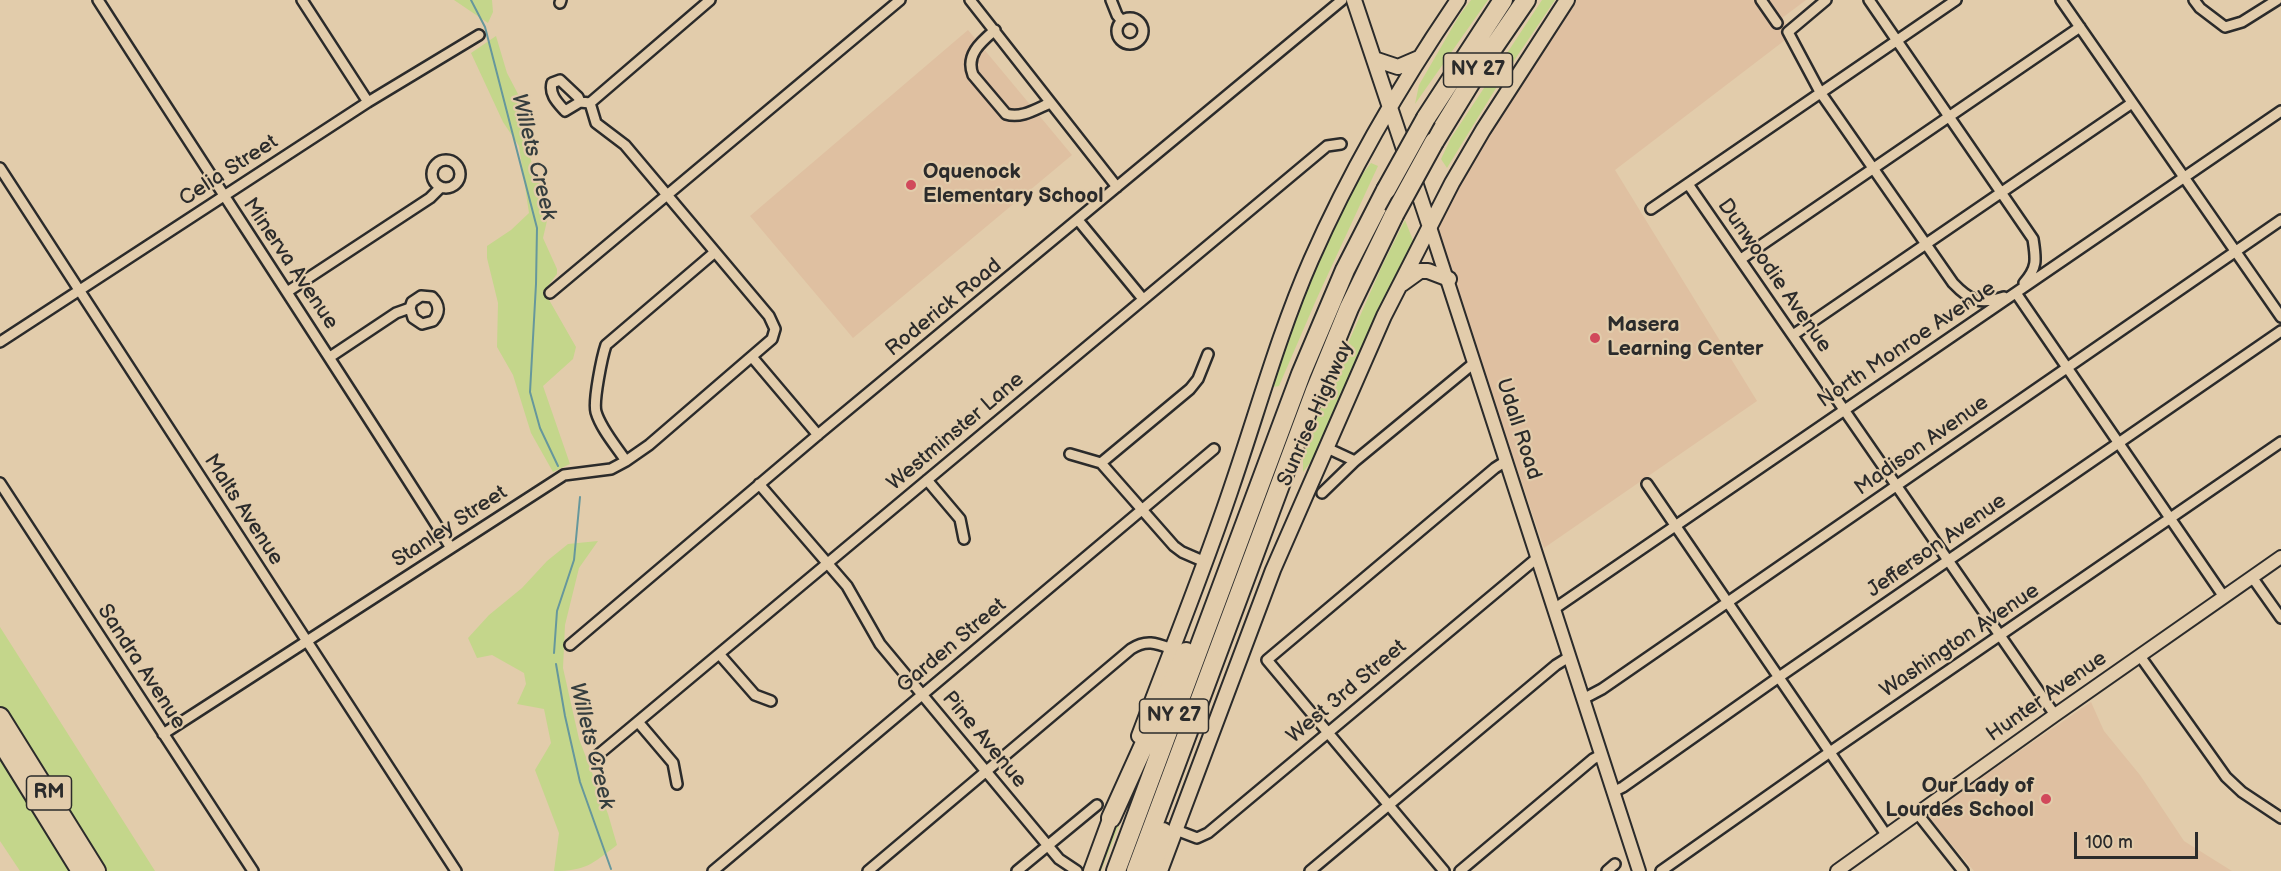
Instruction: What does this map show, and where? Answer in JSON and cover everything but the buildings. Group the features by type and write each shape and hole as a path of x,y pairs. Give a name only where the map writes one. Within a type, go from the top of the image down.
{"highway":[{"name":"Sunrise Highway","path":"1116,871 1309,353 1346,270 1386,190 1426,118 1503,0"},
{"name":"Sunrise Highway","path":"1136,871 1323,370 1358,287 1434,142 1480,67 1526,0"},
{"path":"1111,818 1197,626 1231,561"},
{"name":"RM","path":"0,717 96,871"},
{"path":"1151,871 1171,804 1187,737"},
{"name":"RM","path":"0,740 81,871"}],"main road":[{"name":"Udall Road","path":"1354,0 1429,224"},
{"path":"1091,871 1224,511 1275,353 1299,289 1338,203 1389,107 1458,0"},
{"name":"Sunrise Highway","path":"1160,871 1262,597 1396,290 1429,224 1479,137 1567,0"},
{"path":"1374,59 1398,67 1421,57"},
{"path":"1396,290 1413,274 1420,271 1431,272 1449,279"}],"street":[{"name":"Minerva Avenue","path":"98,0 451,548"},
{"path":"302,0 368,102"},
{"path":"580,102 590,103 710,0"},
{"path":"550,293 900,0"},
{"path":"970,0 1117,187"},
{"path":"1111,0 1122,21"},
{"name":"Roderick Road","path":"570,645 759,484 1342,0"},
{"path":"1761,0 1777,23"},
{"path":"1826,0 1788,32 1820,92 1953,283 1964,294 1987,303 2016,293 2034,271 2036,256 2033,239 1869,0"},
{"path":"1651,209 1956,0"},
{"path":"2061,0 2281,317"},
{"path":"2194,0 2200,8 2225,27 2251,17 2277,0"},
{"path":"1741,259 2080,27"},
{"path":"995,30 972,55 970,69 973,75 1006,114 1021,115 1050,103"},
{"name":"Celia Street","path":"0,342 368,102 479,35"},
{"path":"1793,335 2132,102"},
{"path":"590,103 596,123 625,145 769,316 775,328 772,339 752,357 818,435"},
{"name":"North Monroe Avenue","path":"1554,609 2281,111"},
{"name":"Westminster Lane","path":"598,755 1327,146 1341,144"},
{"name":"Malts Avenue","path":"0,168 456,871"},
{"name":"Dunwoodie Avenue","path":"1688,184 2055,715"},
{"path":"287,292 430,198 441,187"},
{"path":"1078,220 1143,298"},
{"name":"Madison Avenue","path":"1583,699 1602,689 2281,220"},
{"name":"Udall Road","path":"1429,224 1449,279 1474,363 1639,871"},
{"path":"626,461 603,427 595,410 602,357 606,345 715,252"},
{"path":"2016,293 2223,597"},
{"path":"330,357 396,313 410,308"},
{"name":"Jefferson Avenue","path":"1613,792 2281,331"},
{"path":"1101,463 1190,389 1198,379 1208,354"},
{"name":"Stanley Street","path":"163,734 564,475 611,469 626,461 649,445 752,357"},
{"path":"1322,493 1355,461 1474,363"},
{"name":"Washington Avenue","path":"1661,871 2281,442"},
{"path":"1327,448 1355,461"},
{"name":"Garden Street","path":"713,871 1214,449"},
{"path":"1070,454 1101,463 1178,549 1205,562"},
{"path":"1444,871 1267,660 1506,461"},
{"path":"927,480 960,519 964,539"},
{"name":"Sandra Avenue","path":"0,483 253,871"},
{"name":"Pine Avenue","path":"759,484 856,600 880,644 1063,863 1077,871"},
{"path":"1647,484 1887,836"},
{"name":"Hunter Avenue","path":"1837,871 2281,557"},
{"name":"West 3rd Street","path":"1176,830 1192,837 1204,836 1537,558"},
{"path":"2252,577 2281,618"},
{"path":"868,871 1131,649 1150,642 1172,649"},
{"path":"720,655 755,695 771,701"},
{"path":"2140,656 2226,777 2242,792 2281,818"},
{"path":"1310,871 1556,665 1569,657"},
{"path":"639,723 673,763 677,784"},
{"path":"1460,871 1593,759 1601,755"},
{"path":"1017,871 1097,805"},
{"path":"1917,813 1963,871"},
{"path":"1607,871 1615,864"}],"shaded area":[{"path":"1568,0 1806,0 1782,18 1793,34 1615,170 1757,401 1544,548 1451,275 1434,213"},
{"name":"Oquenock Elementary School","path":"968,30 1072,155 853,338 750,216"},
{"name":"Our Lady of Lourdes School","path":"2091,702 2104,731 2140,775 2184,841 2232,871 1974,871 1927,815"}],"green space":[{"path":"454,0 492,0 493,12 488,23"},
{"path":"1471,0 1488,0 1415,104 1419,85 1459,16"},
{"path":"1542,0 1555,0 1501,80 1447,168 1441,159 1451,138"},
{"path":"496,36 507,73 529,115 522,130 533,167 548,202 549,212 543,238 557,269 557,274 544,291 576,347 573,359 543,386 570,464 553,472 531,433 513,375 497,347 498,303 487,258 487,246 511,230 529,213 519,146 503,122 471,53"},
{"path":"1371,163 1378,166 1279,386 1273,387 1303,287 1357,181"},
{"path":"1405,220 1414,243 1313,459 1303,472 1303,457 1327,391 1382,266"},
{"path":"598,541 579,568 565,625 563,668 579,739 608,814 617,845 581,868 554,871 559,833 535,770 551,743 544,709 517,704 526,684 524,673 492,655 477,658 468,638 489,615 522,588 547,561 568,544"},
{"path":"0,627 155,871 101,871 0,709"},
{"path":"0,751 74,871 20,871 0,841"},
{"path":"1146,757 1101,871 1093,871"}],"waterway":[{"name":"Willets Creek","path":"471,0 485,27 537,228 530,392 540,428 558,466"},
{"name":"Willets Creek","path":"554,653 557,611 574,560 580,497"},
{"name":"Willets Creek","path":"556,664 580,782 611,869"}],"place":[{"name":"Oquenock Elementary School","path":"911,185"},
{"name":"Masera Learning Center","path":"1595,338"},
{"name":"Our Lady of Lourdes School","path":"2046,799"}]}
